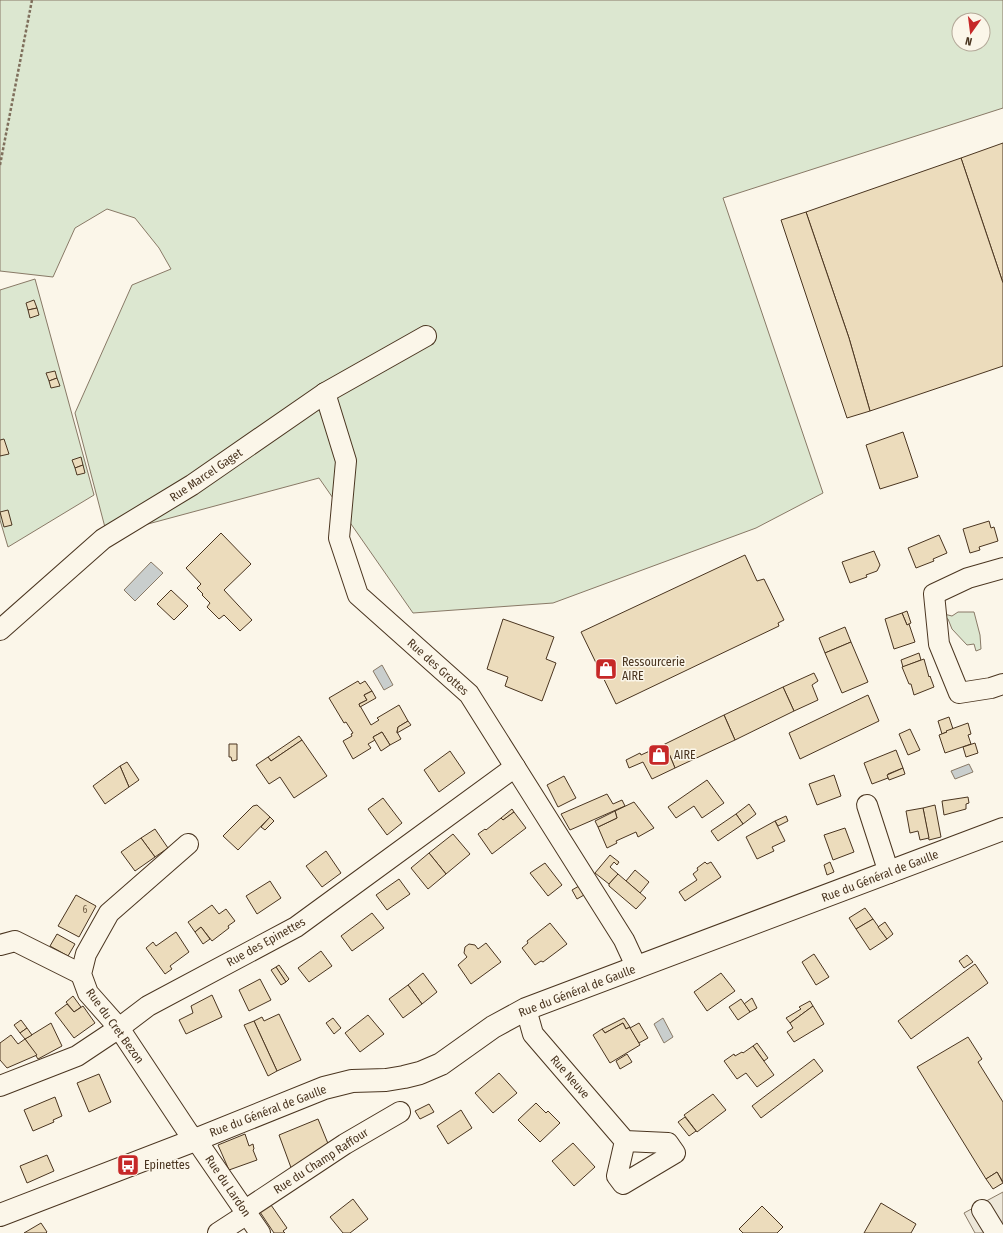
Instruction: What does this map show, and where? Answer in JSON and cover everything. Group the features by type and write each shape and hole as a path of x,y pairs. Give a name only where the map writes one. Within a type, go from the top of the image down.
{"main road":[{"name":"Rue du Général de Gaulle","path":"0,1215 195,1140 324,1088 352,1081 386,1080 420,1073 441,1064 493,1027 526,1009 889,873 1000,834"}],"street":[{"name":"Rue Marcel Gaget","path":"0,630 103,539 192,486 325,393 426,336"},
{"name":"Rue des Grottes","path":"325,393 346,462 339,538 358,595 469,694 624,940 637,968"},
{"path":"1003,568 968,578 934,594 939,644 959,693 991,688 1003,684"},
{"name":"Rue des Epinettes","path":"0,1086 77,1056 119,1028 148,1006 296,927 515,767"},
{"path":"867,805 889,873"},
{"name":"Rue du Cret Bezon","path":"188,844 109,913 86,954 81,974 88,993 119,1028 188,1132 195,1140"},
{"path":"0,944 15,941 81,974"},
{"name":"Rue Neuve","path":"526,1009 533,1034 625,1141"},
{"name":"Rue du Champ Raffour","path":"218,1233 241,1218 250,1207 345,1144 400,1112"},
{"name":"Rue du Lardon","path":"195,1140 260,1233"},
{"path":"982,1210 996,1233"}],"path":[{"path":"0,165 32,0"}],"green space":[{"path":"0,0 1003,0 1003,108 723,198 823,493 756,528 553,603 413,613 319,478 107,535 75,413 132,285 171,269 159,248 135,218 107,209 75,228 53,277 0,271"},
{"path":"35,279 94,495 8,547 0,520 0,290"},
{"path":"958,612 974,612 980,635 981,649 976,651 974,644 967,645 952,629 948,619 942,617 940,613 952,616"}],"shaded area":[{"path":"151,562 163,573 135,601 124,590"},
{"path":"382,665 393,685 384,690 373,671"},
{"path":"969,764 973,772 955,779 951,771"},
{"path":"663,1018 673,1037 664,1043 654,1024"},
{"path":"1003,1192 1003,1233 975,1233 964,1213"}],"building":[{"path":"1003,143 1003,283 961,158"},
{"path":"961,158 1003,283 1003,366 870,411 849,338 806,212"},
{"path":"806,212 849,338 870,411 847,418 781,220"},
{"path":"34,300 37,308 28,310 26,303"},
{"path":"37,308 39,315 30,318 28,310"},
{"path":"55,371 57,378 49,381 46,373"},
{"path":"57,378 60,386 51,388 49,381"},
{"path":"903,432 918,477 880,489 866,445"},
{"path":"4,439 9,454 0,456 0,440"},
{"path":"81,457 83,465 75,468 72,460"},
{"path":"83,465 85,473 77,475 75,468"},
{"path":"8,510 12,525 4,527 0,512"},
{"path":"989,521 991,528 994,527 998,541 979,547 980,550 970,553 963,529"},
{"path":"221,533 251,564 224,590 252,620 240,631 224,615 219,619 207,607 210,603 197,588 201,584 186,568"},
{"path":"939,535 947,553 933,559 934,561 916,568 908,548"},
{"path":"874,551 880,565 877,571 866,575 867,577 850,583 842,562"},
{"path":"745,555 757,581 764,579 784,620 778,623 779,626 616,704 581,632"},
{"path":"171,590 188,606 174,620 157,604"},
{"path":"907,611 911,623 907,625 902,613"},
{"path":"902,613 907,625 909,624 915,642 894,649 885,619"},
{"path":"503,619 554,637 546,659 556,663 542,701 505,686 508,677 487,669"},
{"path":"845,627 851,642 825,653 819,638"},
{"path":"851,642 868,682 842,693 825,653"},
{"path":"919,653 921,660 903,667 901,660"},
{"path":"924,659 929,677 930,676 934,687 914,695 911,684 909,684 902,667"},
{"path":"814,673 818,681 812,685 818,700 794,711 783,687"},
{"path":"358,681 360,684 365,681 372,691 364,695 367,700 359,704 371,725 379,720 377,718 399,705 408,721 398,727 397,732 401,739 390,745 382,732 373,737 375,740 368,744 371,748 353,759 343,741 352,736 351,734 353,733 346,722 344,723 329,698"},
{"path":"783,687 794,711 735,740 724,715"},
{"path":"372,691 376,698 360,707 359,704 367,700 364,695"},
{"path":"868,695 879,721 800,759 789,733"},
{"path":"724,715 735,740 675,768 665,744"},
{"path":"949,717 953,729 942,734 938,721"},
{"path":"408,721 411,725 397,733 398,727"},
{"path":"968,723 971,734 968,735 971,744 945,753 939,735"},
{"path":"910,729 920,750 908,755 899,734"},
{"path":"382,732 390,745 381,751 373,737"},
{"path":"299,736 302,740 271,761 268,757"},
{"path":"302,740 327,776 294,798 280,777 269,784 256,765 268,757 271,761"},
{"path":"975,743 978,753 966,757 963,747"},
{"path":"229,744 237,744 237,760 232,761 231,757 229,757"},
{"path":"665,744 675,768 652,779 643,762 629,768 626,760"},
{"path":"896,750 903,768 888,774 888,778 872,784 864,763"},
{"path":"450,751 465,773 439,792 424,770"},
{"path":"127,762 139,780 129,787 120,766"},
{"path":"120,766 129,787 105,804 93,786"},
{"path":"903,768 905,774 889,780 887,775"},
{"path":"834,775 841,796 817,805 809,784"},
{"path":"564,776 576,798 558,807 547,785"},
{"path":"707,780 724,803 702,818 694,806 676,818 668,807"},
{"path":"607,794 613,804 622,800 625,806 570,830 561,814"},
{"path":"968,797 969,803 966,804 966,809 944,815 942,801"},
{"path":"383,798 402,823 387,835 368,809"},
{"path":"634,802 654,828 638,837 636,832 616,841 617,843 607,848 598,827 617,818 615,811"},
{"path":"749,804 756,814 743,824 736,814"},
{"path":"257,805 270,817 238,850 223,836 253,806"},
{"path":"935,805 941,837 929,840 923,808"},
{"path":"923,808 929,838 920,840 918,831 910,833 906,811"},
{"path":"512,809 514,812 503,820 501,818"},
{"path":"615,811 617,818 598,827 595,821"},
{"path":"514,812 526,828 492,854 478,834 485,829 486,830 501,818 503,820"},
{"path":"736,814 743,824 718,841 711,831"},
{"path":"786,816 788,821 778,826 775,821"},
{"path":"270,817 274,821 265,830 261,827"},
{"path":"775,821 785,841 772,847 774,851 757,859 746,837"},
{"path":"845,828 854,852 833,860 824,835"},
{"path":"155,829 168,848 155,857 141,838"},
{"path":"453,834 470,854 446,874 429,853"},
{"path":"141,838 155,857 135,871 121,852"},
{"path":"326,851 341,873 322,887 306,866"},
{"path":"429,853 446,874 428,889 411,868"},
{"path":"610,855 619,862 617,865 614,862 610,867 618,874 609,884 595,873"},
{"path":"705,862 707,864 711,862 721,877 685,901 679,892 697,880 693,874 698,870 697,868"},
{"path":"830,862 834,872 827,875 824,865"},
{"path":"545,863 562,885 548,896 530,873"},
{"path":"635,870 649,882 640,893 626,881"},
{"path":"618,874 646,898 636,909 609,886"},
{"path":"399,879 410,894 387,910 376,895"},
{"path":"270,881 281,898 257,914 246,896"},
{"path":"579,886 584,895 577,899 572,890"},
{"path":"76,895 96,906 79,937 58,926"},
{"path":"212,905 219,914 226,909 235,921 228,926 229,928 212,941 201,927 195,932 188,922"},
{"path":"865,908 873,919 856,929 849,918"},
{"path":"372,913 384,928 352,951 341,936"},
{"path":"873,919 887,939 870,950 856,929"},
{"path":"885,922 893,934 887,939 878,927"},
{"path":"550,923 567,944 543,962 541,961 535,965 522,948 528,943 527,941"},
{"path":"201,927 210,939 203,944 195,932"},
{"path":"176,932 189,952 170,966 172,969 165,974 146,948 153,942 156,946"},
{"path":"57,934 75,944 68,956 50,946"},
{"path":"486,943 501,962 471,984 458,965 467,957 464,953 465,947 469,944 475,945 478,949"},
{"path":"321,951 332,966 309,982 298,968"},
{"path":"814,954 829,977 816,985 802,962"},
{"path":"967,955 973,962 964,968 959,961"},
{"path":"975,964 988,983 911,1039 898,1021"},
{"path":"279,965 289,979 286,982 276,967"},
{"path":"276,967 286,982 281,985 271,970"},
{"path":"423,973 437,992 422,1004 408,985"},
{"path":"721,973 735,991 707,1011 694,992"},
{"path":"260,979 271,1000 249,1011 239,990"},
{"path":"408,985 422,1004 403,1018 389,999"},
{"path":"212,995 222,1017 186,1034 179,1020 193,1013 191,1006"},
{"path":"73,996 81,1007 74,1012 66,1002"},
{"path":"752,998 757,1008 750,1012 744,1004"},
{"path":"741,999 750,1012 738,1020 729,1007"},
{"path":"810,1001 813,1006 790,1023 786,1018 801,1009 799,1007"},
{"path":"67,1004 74,1012 83,1006 95,1023 74,1038 55,1013"},
{"path":"813,1006 824,1024 794,1042 787,1032 793,1028 790,1023"},
{"path":"279,1014 301,1060 277,1071 254,1021 262,1017 264,1021"},
{"path":"368,1015 384,1034 360,1052 345,1033"},
{"path":"333,1018 341,1028 334,1034 326,1023"},
{"path":"624,1018 630,1027 626,1029 623,1023 605,1033 602,1029"},
{"path":"21,1020 27,1028 20,1033 14,1025"},
{"path":"254,1021 277,1071 268,1076 244,1025"},
{"path":"51,1023 62,1046 38,1059 25,1039"},
{"path":"623,1023 626,1029 630,1027 640,1045 610,1063 593,1035 602,1029 605,1033"},
{"path":"639,1023 648,1038 639,1043 630,1028"},
{"path":"27,1028 32,1035 25,1039 20,1033"},
{"path":"11,1035 18,1044 25,1039 37,1055 7,1068 0,1060 0,1043"},
{"path":"968,1037 982,1059 978,1062 1003,1102 1003,1182 997,1172 986,1179 917,1067"},
{"path":"757,1043 768,1058 764,1061 753,1046"},
{"path":"753,1046 774,1075 757,1087 746,1073 737,1079 724,1061 734,1054 735,1056 742,1052 743,1053"},
{"path":"627,1054 632,1062 620,1069 616,1061"},
{"path":"814,1059 823,1071 761,1118 752,1106"},
{"path":"499,1073 517,1093 493,1113 475,1093"},
{"path":"99,1074 111,1102 89,1112 77,1083"},
{"path":"713,1094 726,1110 697,1132 684,1115"},
{"path":"55,1097 62,1116 53,1120 54,1122 33,1131 24,1110"},
{"path":"536,1103 546,1113 548,1111 560,1123 540,1142 518,1120"},
{"path":"429,1104 434,1112 420,1119 415,1111"},
{"path":"461,1110 472,1128 448,1144 437,1126"},
{"path":"685,1117 696,1131 689,1136 678,1122"},
{"path":"318,1119 329,1146 293,1173 279,1135"},
{"path":"245,1134 249,1146 253,1144 253,1150 257,1160 229,1170 218,1145"},
{"path":"573,1143 595,1167 574,1186 552,1161"},
{"path":"47,1155 54,1171 27,1183 20,1166"},
{"path":"997,1172 1003,1183 993,1189 986,1179"},
{"path":"353,1199 368,1219 350,1233 343,1233 330,1217"},
{"path":"881,1203 916,1224 911,1233 864,1233"},
{"path":"271,1205 287,1228 283,1231 285,1233 274,1233 258,1209"},
{"path":"762,1206 783,1227 777,1233 743,1233 739,1229"},
{"path":"41,1223 47,1232 46,1233 24,1233"}],"place":[{"name":"Ressourcerie AIRE","path":"606,669"},
{"name":"AIRE","path":"659,755"},
{"name":"Epinettes","path":"128,1165"}]}
